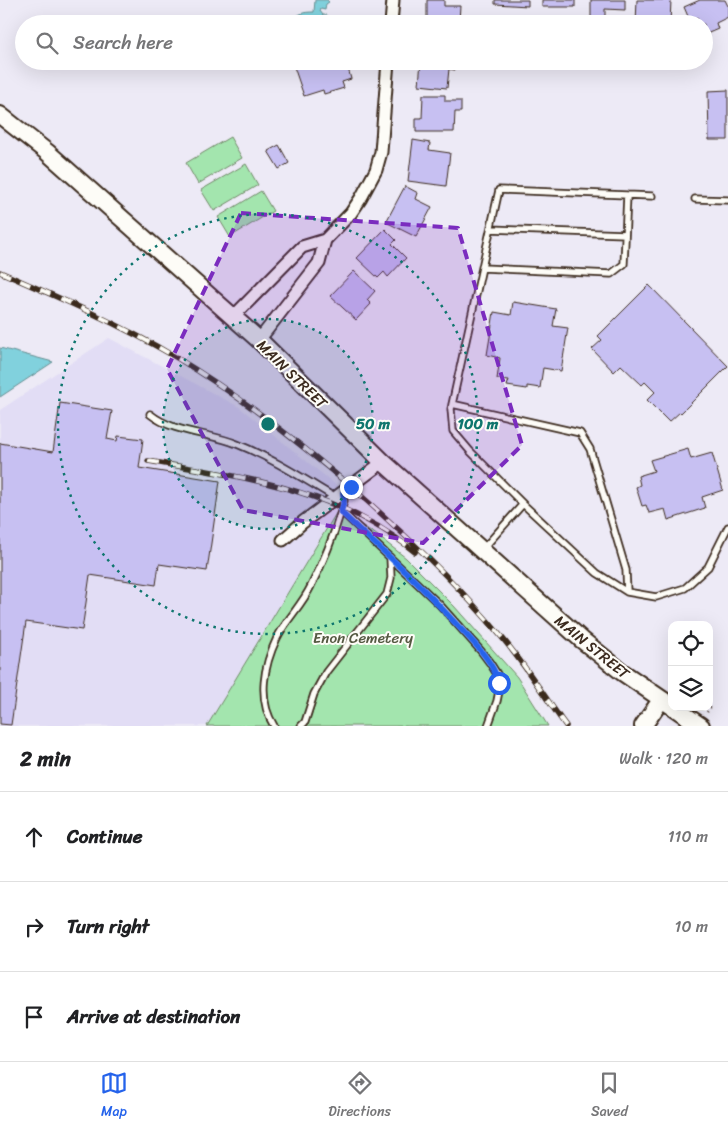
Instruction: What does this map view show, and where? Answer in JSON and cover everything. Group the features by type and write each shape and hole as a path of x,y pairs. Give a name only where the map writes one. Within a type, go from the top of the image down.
{"main road":[{"name":"MAIN STREET","path":"0,115 47,152 259,340 383,462 529,594 622,672 662,700 680,721 701,726"},
{"path":"643,726 662,700"}],"street":[{"path":"392,15 393,0"},
{"path":"259,340 319,263 325,240 356,206 369,185 376,170 380,152 387,70"},
{"path":"233,318 302,247 325,240"},
{"path":"283,540 383,462"}],"lane":[{"path":"652,196 499,190 451,409 453,431 470,451 523,504 597,573 627,592 656,597 685,588 708,567 728,527"},
{"path":"482,268 611,274 624,264 627,195"},
{"path":"694,199 728,200"},
{"path":"491,229 625,234"},
{"path":"452,404 580,433 590,449 626,570 627,592"},
{"path":"150,414 161,422 175,428 236,444 283,466 339,496 344,501 326,552 310,588 278,637 266,665 264,698 266,710 274,726"},
{"path":"482,550 523,504"},
{"path":"341,512 390,557 465,633 497,674 499,691 488,726"},
{"path":"302,726 314,694 326,672 387,594 392,578 390,557"}],"highlighted area":[{"path":"241,213 458,228 522,445 423,543 243,510 167,369"}],"shaded area":[{"path":"109,338 239,407 356,501 338,510 207,726 0,726 0,410"}],"green space":[{"path":"230,137 242,158 198,184 186,163"},
{"path":"246,164 258,185 214,211 201,190"},
{"path":"261,191 273,211 230,237 218,217"},
{"name":"Enon Cemetery","path":"338,510 374,533 406,558 454,606 517,677 548,726 207,726"}],"water":[{"path":"315,0 327,0 329,2 326,4 325,10 321,9 320,11 323,15 298,15 314,12"},
{"path":"0,348 53,362 0,397"}],"building":[{"path":"427,0 444,0 444,6 460,6 459,15 427,15"},
{"path":"495,0 528,0 528,6 495,4"},
{"path":"542,0 575,0 575,7 542,7"},
{"path":"591,0 625,0 625,10 605,9 605,15 591,15"},
{"path":"637,0 671,0 670,15 636,15"},
{"path":"700,0 725,0 728,6 728,17 716,23 718,29 713,31 713,15 687,15 684,7"},
{"path":"295,70 348,70 351,79 342,82 344,88 324,94 323,90 304,96"},
{"path":"420,70 449,70 447,88 419,85"},
{"path":"728,90 728,140 709,140 708,91"},
{"path":"423,95 445,95 445,101 461,101 461,112 455,112 454,132 416,132 416,118 422,118"},
{"path":"413,140 430,143 429,150 450,153 446,186 408,181"},
{"path":"279,145 289,163 279,169 268,151"},
{"path":"405,186 418,193 416,199 432,207 416,237 386,222"},
{"path":"385,229 396,240 392,244 406,258 388,277 384,272 378,278 357,258"},
{"path":"354,271 375,291 367,300 371,304 356,320 330,296"},
{"path":"649,285 728,366 681,413 669,422 647,400 655,392 645,382 642,385 621,365 614,372 592,349 602,340 598,336"},
{"path":"513,302 556,309 553,326 568,328 561,371 543,368 540,388 527,386 527,389 507,386 509,380 497,379 500,358 487,355 494,312 511,315"},
{"path":"60,403 112,411 107,439 117,441 118,436 143,439 139,468 220,481 207,571 159,564 156,585 90,575 82,630 26,622 11,725 0,724 0,443 53,452"},
{"path":"688,449 691,459 712,453 723,490 702,497 705,508 668,520 665,509 649,513 646,505 642,506 636,487 640,485 638,476 654,471 650,460"}],"railway":[{"path":"0,272 90,312 177,358 227,390 298,443 384,517 468,599 517,656 566,726"},
{"path":"148,461 254,480 322,500 354,513 385,531 415,552"}],"route":[{"path":"351,487 343,493 344,501 341,512 409,575 465,633 497,674 499,683"}]}
